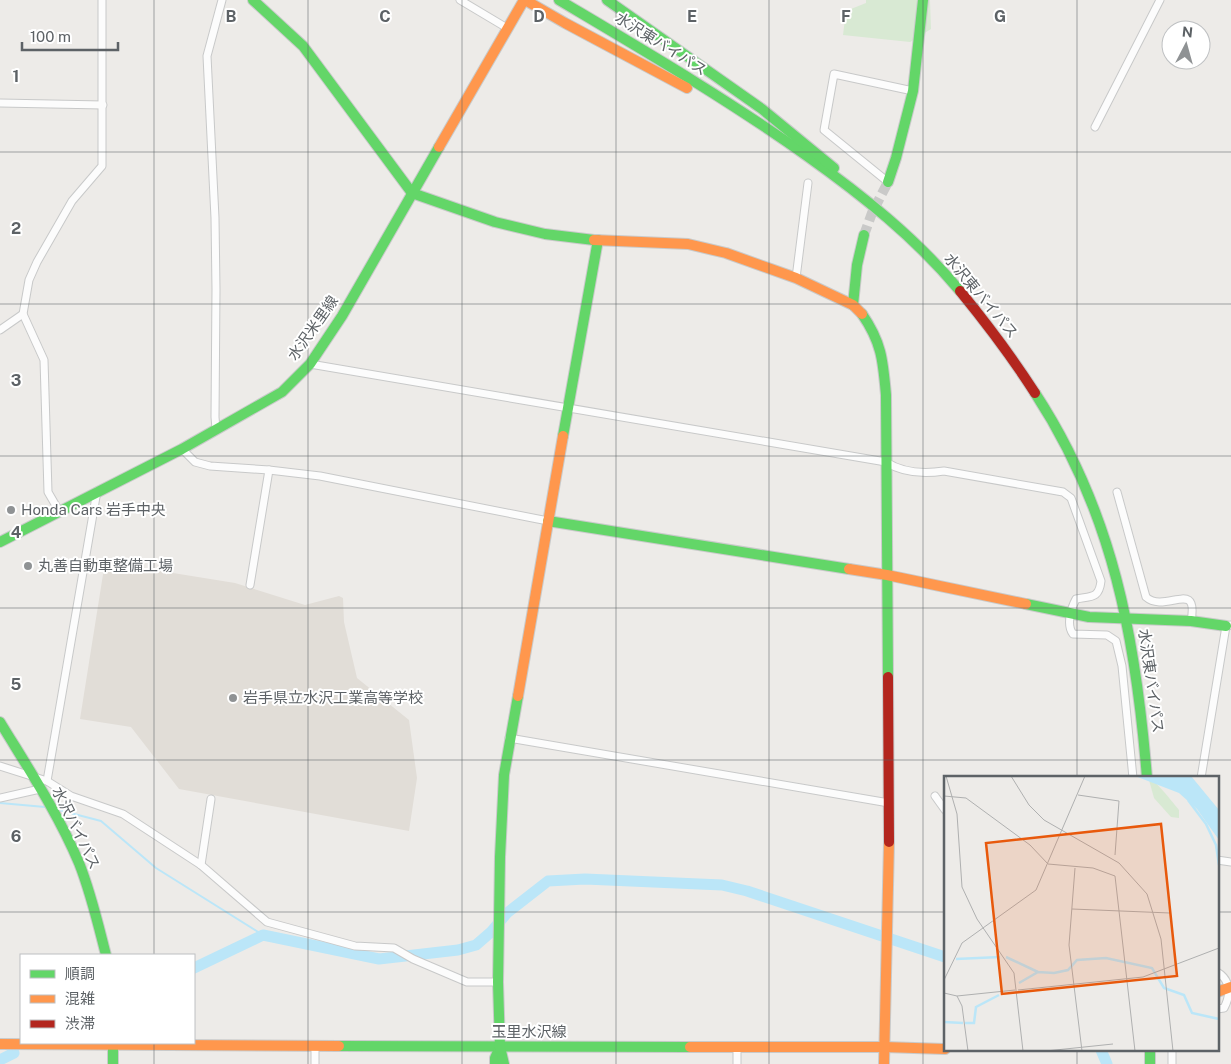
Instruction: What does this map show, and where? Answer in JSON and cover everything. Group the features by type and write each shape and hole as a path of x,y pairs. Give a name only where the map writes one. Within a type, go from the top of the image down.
{"main road":[{"path":"252,0 303,46 412,193 495,222 545,234 598,240 688,244 726,253 796,278 852,305 871,326 877,338 883,359 886,395 889,803 888,940 884,1064"},
{"name":"水沢米里線","path":"0,542 182,448 282,392 310,364 342,316 507,28 525,0"},
{"path":"525,0 569,27 636,59 745,122 789,144"},
{"name":"水沢東バイパス","path":"559,0 698,85 789,144 833,176 911,239 941,269 995,332 1040,400 1079,472 1109,550 1127,618 1138,682 1147,776"},
{"path":"607,0 735,89 798,136 875,203 911,239"},
{"path":"888,182 913,91 923,0"},
{"path":"852,305 857,265 864,235"},
{"path":"504,1064 500,1047 498,982 503,793 509,738 598,240"},
{"path":"548,521 887,575 1089,617 1191,621 1229,626"},
{"name":"水沢バイパス","path":"0,722 34,778 44,785 86,883 106,954"},
{"path":"1218,992 1230,988"},
{"name":"玉里水沢線","path":"0,1044 500,1047 737,1046 944,1049"},
{"path":"113,1044 113,1064"},
{"path":"495,1064 495,1058 500,1047"}],"street":[{"path":"59,511 48,492 44,360 23,314 36,262 72,201 102,166 102,0"},
{"path":"216,429 215,218 206,56 222,0"},
{"path":"460,0 507,28"},
{"path":"1095,127 1160,0"},
{"path":"888,182 824,130 834,74 913,91"},
{"path":"0,104 102,105"},
{"path":"796,278 808,183"},
{"path":"0,330 23,314"},
{"path":"310,364 886,462 895,468 927,474 944,471 1063,492 1071,498 1101,580 1100,588 1096,595 1076,599 1072,604 1069,628 1073,634 1107,635 1116,641 1122,666 1133,776"},
{"path":"182,448 195,462 210,466 320,476 548,521"},
{"path":"250,585 269,470"},
{"path":"44,785 96,492"},
{"path":"1117,492 1146,597 1151,602 1157,603 1187,598 1192,602 1194,608 1191,621"},
{"path":"1201,776 1229,626"},
{"path":"509,738 889,803"},
{"path":"0,766 34,778"},
{"path":"0,798 44,785 123,814 201,865 267,922 356,946 394,948 413,959 467,982 498,982"},
{"path":"935,796 944,809"},
{"path":"201,865 211,799"},
{"path":"1218,860 1231,862"},
{"path":"1218,972 1225,976 1230,988 1229,1001 1224,1008 1218,1009"},
{"path":"315,1046 315,1064"},
{"path":"737,1046 737,1064"}],"shaded area":[{"name":"岩手県立水沢工業高等学校","path":"105,562 235,583 305,605 339,596 343,598 344,622 357,678 409,720 417,778 409,831 179,789 131,727 80,719"}],"green space":[{"path":"866,0 930,0 931,29 910,42 843,35 846,11 866,3"}],"waterway":[{"path":"0,803 45,807"},
{"path":"59,810 101,821 156,868 263,935"},
{"path":"195,968 263,935 379,959 458,950 476,945 491,932 507,913 548,881 585,879 722,885 747,891 944,957"},
{"path":"1102,1052 1107,1064"},
{"path":"0,1060 14,1053"}],"tunnel":[{"path":"864,235 872,213 888,182"}],"traffic: fast":[{"path":"253,0 303,46 412,193 495,222 545,234 594,240"},
{"path":"559,0 716,95 828,171 907,235 960,291"},
{"path":"607,0 762,109 834,168"},
{"path":"888,182 913,91 923,0"},
{"path":"0,542 182,449 282,392 310,364 342,316 439,147"},
{"path":"853,305 857,265 864,235"},
{"path":"563,436 598,240"},
{"path":"862,314 878,343 884,372 886,395 888,677"},
{"path":"1035,393 1062,438 1084,484 1102,530 1127,626 1136,676 1147,776"},
{"path":"548,521 849,569"},
{"path":"1026,604 1089,617 1191,621 1226,626"},
{"path":"504,1064 500,1047 498,982 500,857 504,775 518,696"},
{"path":"0,722 42,791 71,844 87,886 106,954"},
{"path":"113,1044 113,1064"},
{"path":"339,1046 690,1047"},
{"path":"495,1064 495,1058 500,1047"},
{"path":"1150,1052 1150,1064"}],"traffic: slow":[{"path":"439,147 524,0"},
{"path":"525,0 687,88"},
{"path":"594,240 688,244 726,253 796,278 853,305 862,314"},
{"path":"518,696 563,436"},
{"path":"849,569 1026,604"},
{"path":"884,1064 889,842"},
{"path":"1218,992 1231,987"},
{"path":"0,1044 339,1046"},
{"path":"690,1047 884,1047 944,1049"}],"traffic: jam":[{"path":"960,291 999,341 1035,393"},
{"path":"888,677 889,842"}],"place":[{"name":"Honda Cars 岩手中央","path":"11,510"},
{"name":"丸善自動車整備工場","path":"28,566"},
{"name":"岩手県立水沢工業高等学校","path":"233,698"}]}
